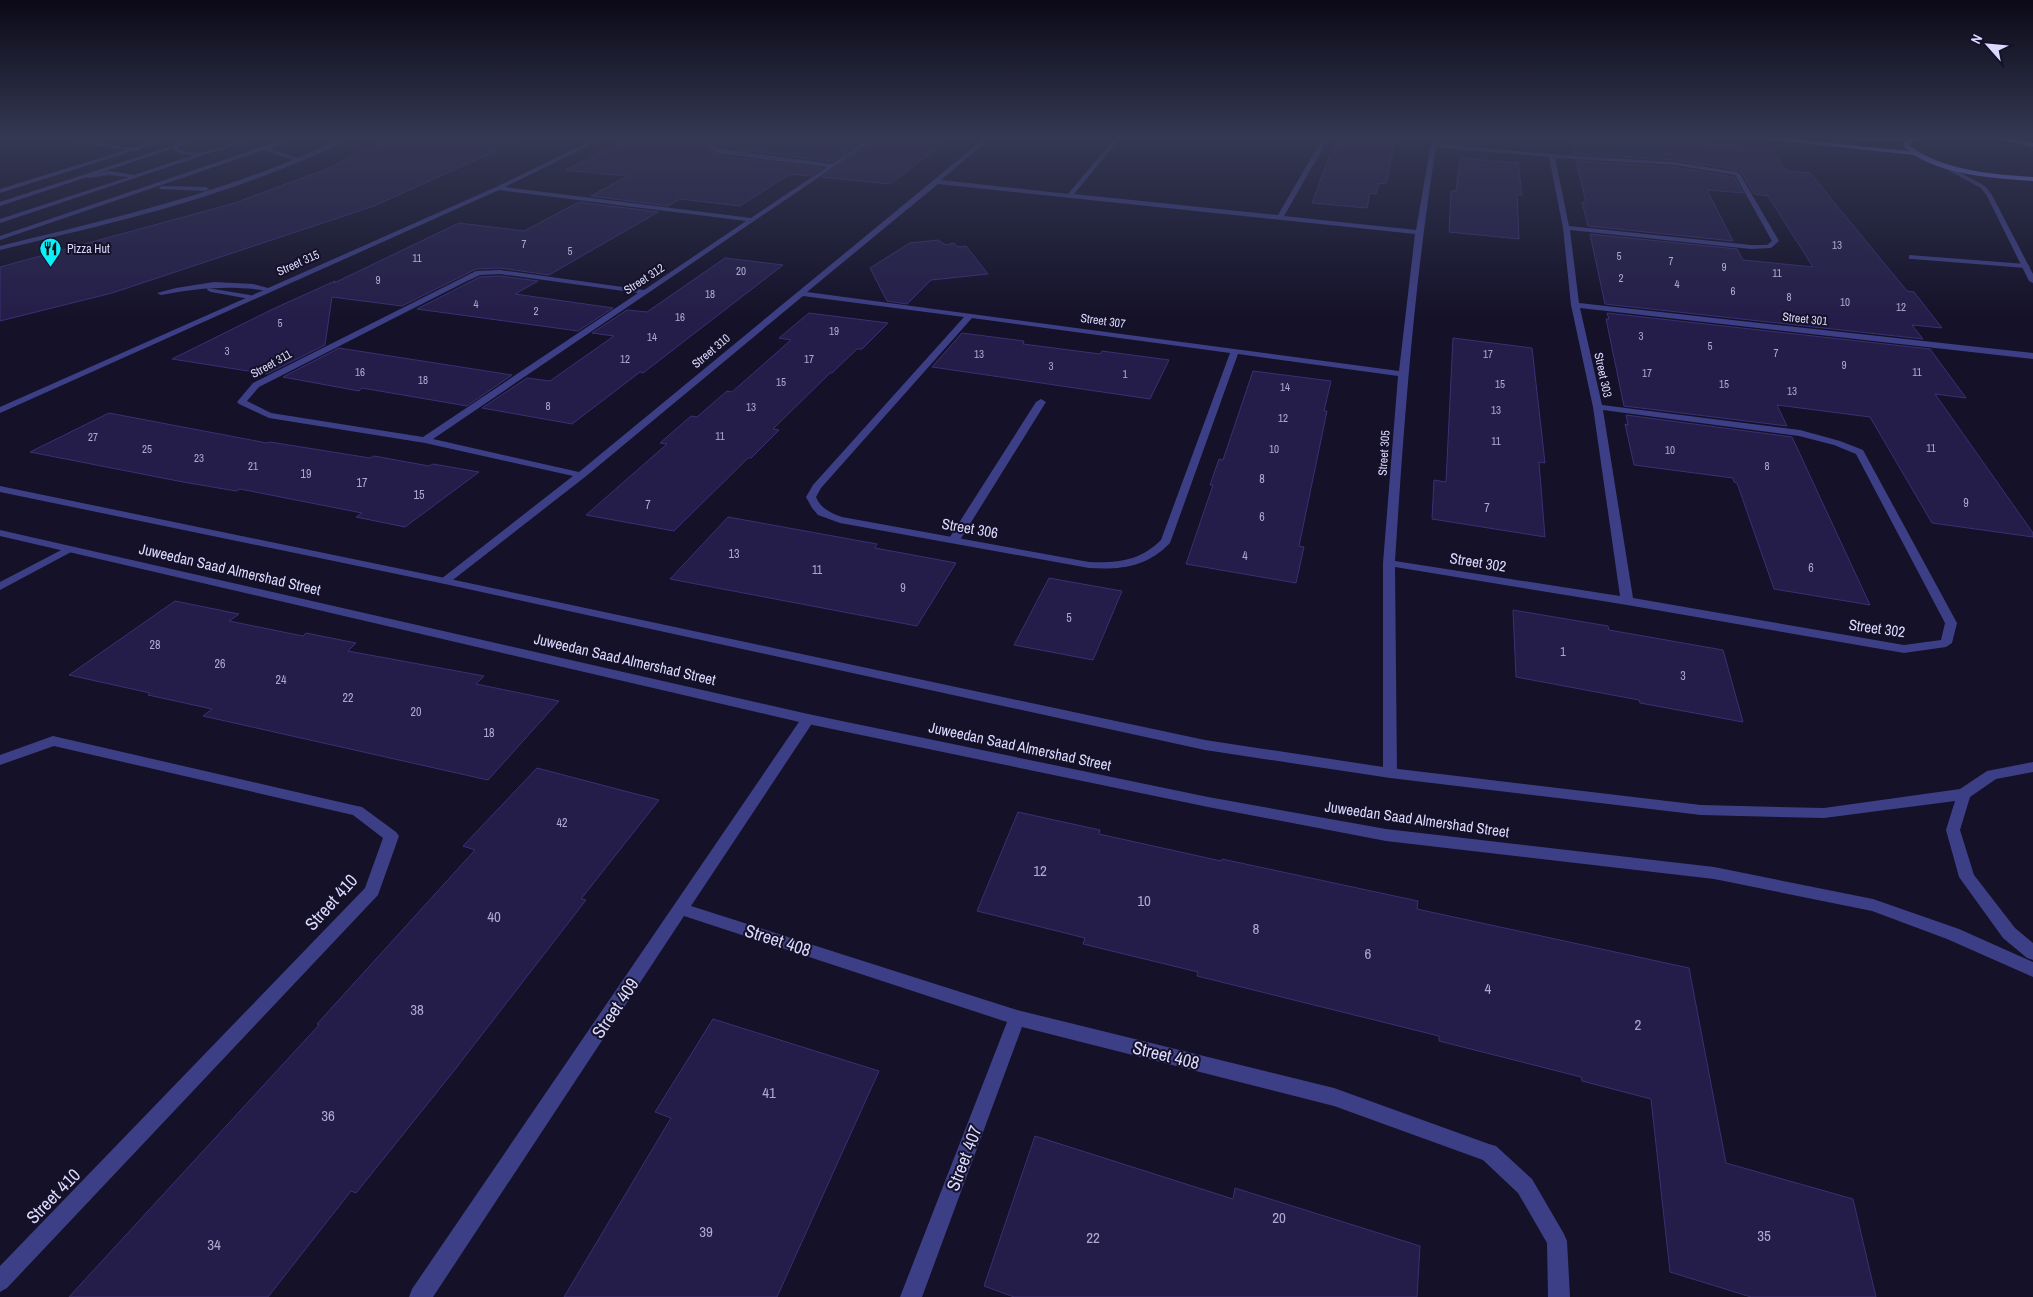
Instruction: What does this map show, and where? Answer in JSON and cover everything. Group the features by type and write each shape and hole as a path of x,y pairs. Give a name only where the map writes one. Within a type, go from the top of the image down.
{"street":[{"path":"0,204 20,198"},
{"path":"0,221 73,198"},
{"path":"0,238 121,198"},
{"path":"0,248 190,198"},
{"name":"Street 315","path":"0,410 476,198"},
{"path":"574,198 754,220"},
{"name":"Street 312","path":"425,440 787,198"},
{"name":"Street 310","path":"445,582 581,475 919,198"},
{"path":"1084,198 1419,232"},
{"path":"1280,218 1292,198"},
{"name":"Street 305","path":"1390,773 1389,563 1403,374 1425,198"},
{"name":"Street 303","path":"1560,198 1566,228 1575,305 1598,406 1627,601"},
{"path":"1566,228 1769,248 1776,240 1751,198"},
{"path":"1991,198 2033,281"},
{"path":"1912,257 2026,266"},
{"name":"Street 311","path":"581,475 425,440 269,415 242,402 256,385 479,273 500,272 644,292"},
{"path":"250,297 210,290 164,294 210,284 228,283 268,289"},
{"name":"Street 307","path":"800,294 1403,374"},
{"name":"Street 301","path":"1575,305 2033,356"},
{"name":"Street 306","path":"970,316 816,487 811,497 814,507 824,515 840,520 1089,565 1114,566 1138,562 1156,553 1166,541 1235,351"},
{"path":"954,540 1041,402"},
{"name":"Street 302","path":"1389,563 1627,601 1904,649 1946,643 1952,622 1860,452 1837,443 1800,434 1598,406"},
{"name":"Juweedan Saad Almershad Street","path":"0,489 445,582 1205,745 1390,773 1701,810 1824,813 1964,794"},
{"name":"Juweedan Saad Almershad Street","path":"0,534 394,622 808,719 1208,802 1386,834 1714,873 1874,905 1953,934 2033,970"},
{"path":"0,587 69,549"},
{"name":"Street 409","path":"420,1297 808,719"},
{"name":"Street 410","path":"0,760 53,741 357,811 390,836 372,890 0,1281"},
{"path":"2033,767 1992,775 1964,794 1953,830 1967,877 2009,933 2033,953"},
{"name":"Street 408","path":"682,909 1017,1018 1334,1097 1489,1153 1526,1186 1557,1241 1559,1297"},
{"name":"Street 407","path":"911,1297 1017,1018"}],"building":[{"path":"250,198 393,198 374,206 112,293 0,321 0,267"},
{"path":"603,198 753,198 740,206 680,199 668,206"},
{"path":"1314,198 1369,198 1367,208 1312,203"},
{"path":"1451,198 1517,198 1519,239 1449,232"},
{"path":"1585,198 1711,198 1733,241 1588,226 1582,202 1586,202"},
{"path":"1769,198 1830,198 1907,291 1914,292 1942,328 1912,325 1923,339 1605,304 1590,234 1737,249 1743,260 1813,267"},
{"path":"579,202 658,212 549,275 500,268 476,269 402,306 332,297 325,345 267,374 172,359 275,308 335,281 334,283 459,223 524,231"},
{"path":"938,240 946,245 954,243 958,247 966,246 988,274 931,280 907,304 887,301 870,268 910,243"},
{"path":"725,258 783,265 643,373 640,372 572,424 482,408 527,378 550,381 614,336 592,333 627,310 647,312"},
{"path":"500,276 538,281 515,294 613,308 578,331 417,309 480,277"},
{"path":"809,313 888,323 862,349 857,349 830,373 773,429 779,430 674,531 586,515 667,444 660,443 691,416 697,417 727,391 732,392 791,340 779,338"},
{"path":"1607,313 1930,349 1966,398 1935,394 2033,533 2033,537 1932,523 1870,417 1777,405 1787,426 1624,406 1606,319 1609,319"},
{"path":"962,333 1024,341 1023,344 1100,354 1102,351 1169,360 1150,399 932,367"},
{"path":"1453,338 1532,348 1545,463 1539,462 1545,537 1432,519 1434,480 1446,482"},
{"path":"339,348 512,375 467,406 362,388 359,391 283,377"},
{"path":"1253,371 1331,381 1324,411 1327,411 1299,546 1304,547 1296,583 1186,564 1213,485 1210,485 1219,459 1223,460"},
{"path":"109,413 267,443 370,458 374,456 429,466 433,464 479,472 405,527 356,517 362,513 240,489 236,491 183,482 30,452"},
{"path":"1626,415 1792,437 1870,605 1774,589 1737,483 1734,482 1733,478 1634,465 1625,424 1628,425"},
{"path":"728,517 877,544 875,548 956,563 917,626 670,579"},
{"path":"1049,578 1122,591 1093,660 1014,645"},
{"path":"175,601 239,614 229,621 303,636 306,633 356,643 348,651 484,676 476,684 559,701 488,780 203,716 212,709 69,675"},
{"path":"1513,610 1608,626 1609,630 1723,650 1743,722 1516,677"},
{"path":"537,768 659,800 581,899 586,900 453,1072 356,1193 351,1191 268,1297 69,1297 319,1025 317,1024 475,850 463,846"},
{"path":"1018,812 1100,830 1099,834 1418,901 1417,909 1689,968 1726,1163 1853,1199 1876,1297 1751,1297 1670,1272 1651,1099 1582,1081 1581,1077 1439,1041 1439,1036 1197,976 1198,972 1083,944 1085,938 977,911"},
{"path":"713,1019 879,1071 777,1297 564,1297 671,1118 655,1112"},
{"path":"1035,1136 1233,1199 1235,1188 1420,1246 1417,1297 1014,1297 984,1286"}],"place":[{"name":"Pizza Hut","path":"51,268"}]}
